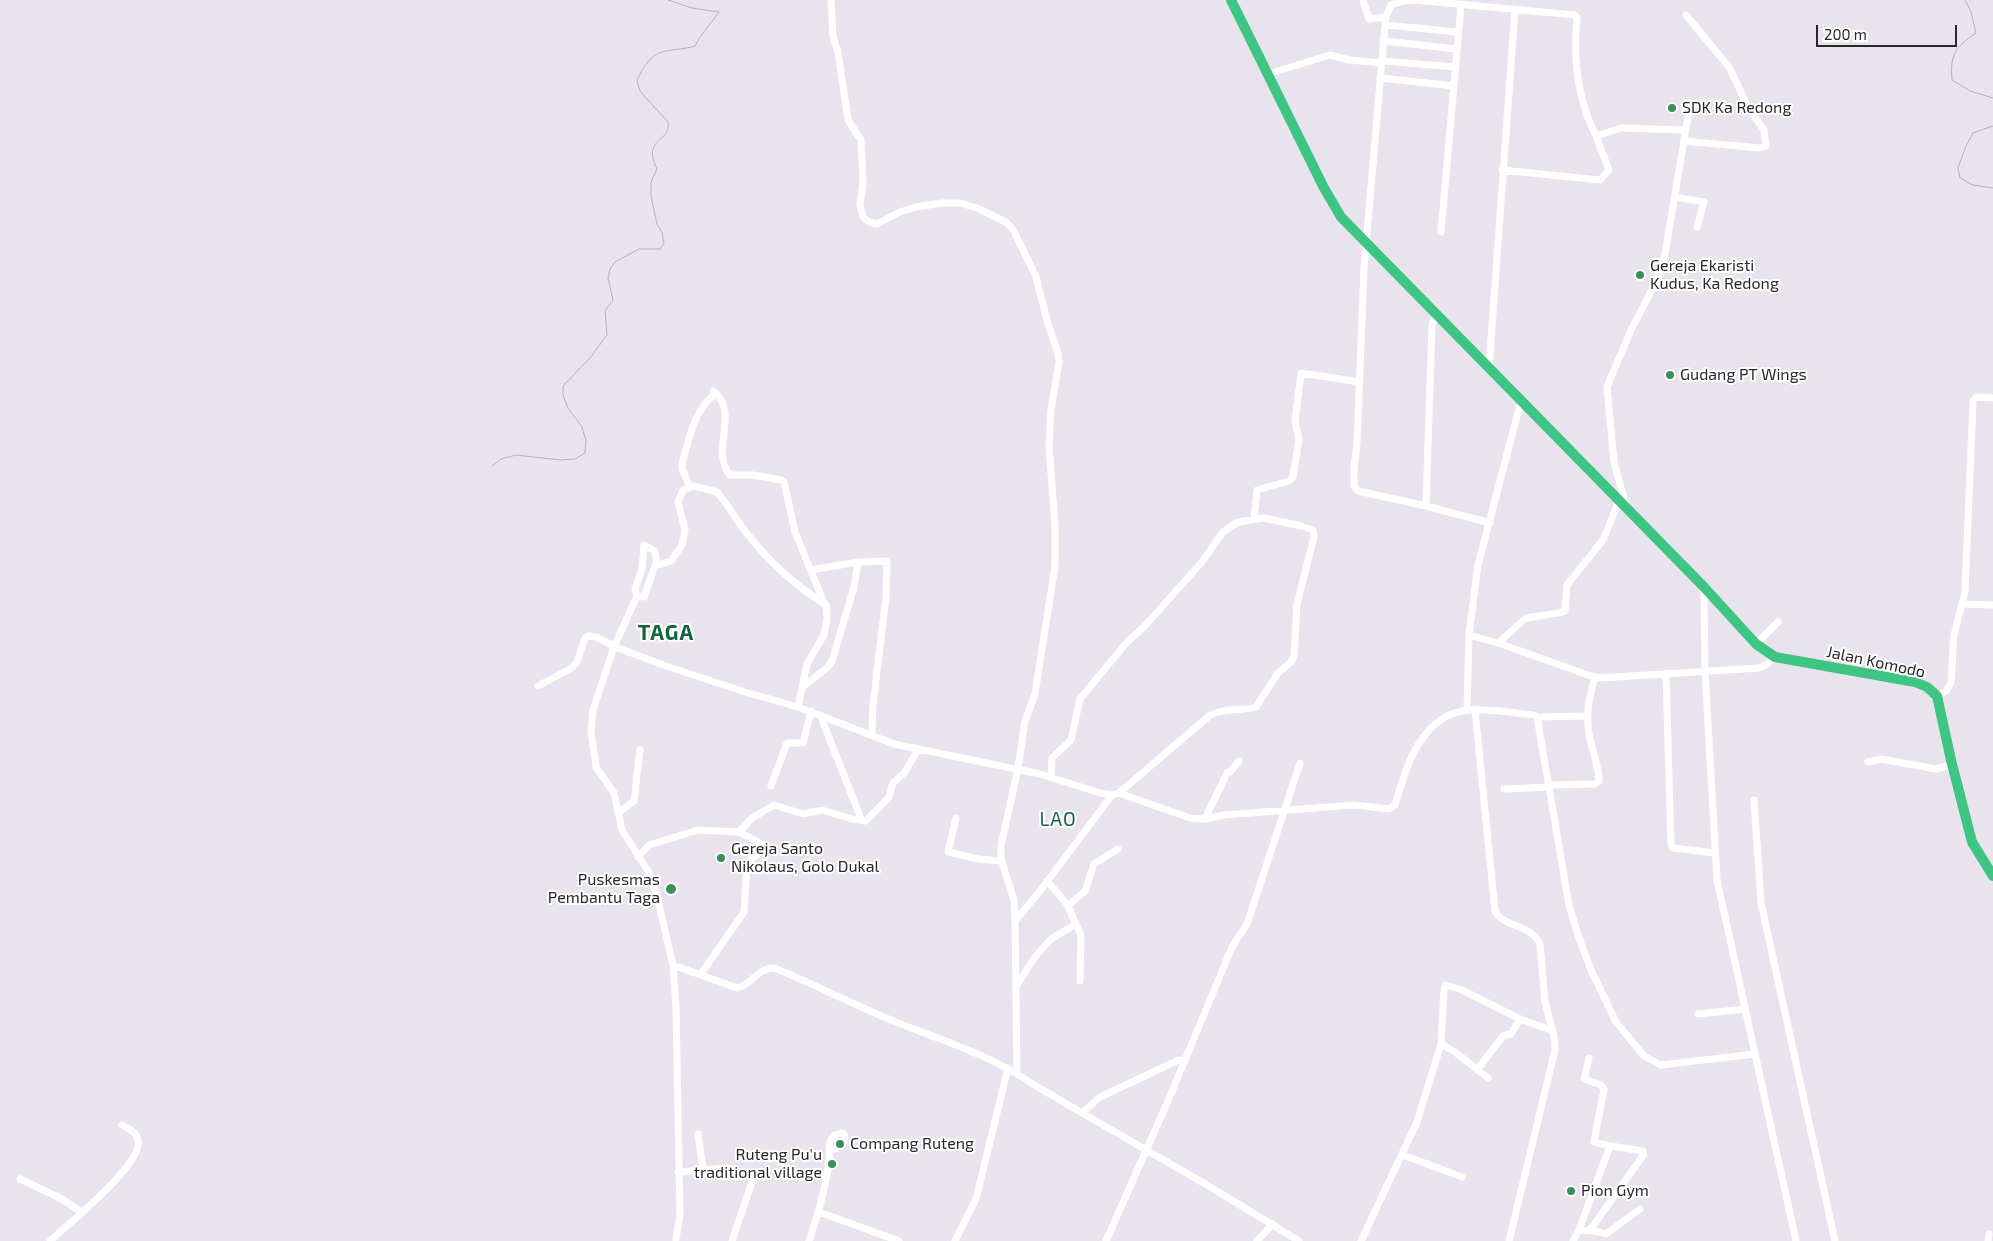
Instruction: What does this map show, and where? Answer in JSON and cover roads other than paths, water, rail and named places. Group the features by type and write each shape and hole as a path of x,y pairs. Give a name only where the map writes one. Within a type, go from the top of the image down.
{"highway":[{"name":"Jalan Komodo","path":"1231,0 1341,217 1704,587 1756,644 1775,657 1923,684 1937,696 1972,842 1993,876"}],"street":[{"path":"831,0 833,37 838,52 848,120 861,140 863,182 860,205 863,217 869,222 877,224 900,212 916,207 942,203 960,203 977,208 1006,222 1014,231 1036,277 1048,324 1058,353 1059,362 1051,410 1049,446 1054,519 1054,566 1035,694 1025,721 1018,768 1002,838 1002,861 1012,894 1015,921 1017,1073"},
{"path":"1363,0 1369,19 1458,32"},
{"path":"1490,523 1426,506 1372,495 1355,490 1354,486 1364,268 1380,78 1386,21 1391,5 1402,1 1506,4 1514,9 1577,16 1575,58 1584,106 1598,136 1609,170 1600,180 1502,170"},
{"path":"1441,232 1461,4"},
{"path":"1489,368 1514,9"},
{"path":"1684,141 1760,148 1766,146 1766,139 1762,128 1748,106 1729,67 1686,15"},
{"path":"1384,41 1457,49"},
{"path":"1268,74 1330,55 1349,60 1456,68"},
{"path":"1380,78 1454,86"},
{"path":"1627,509 1614,462 1607,387 1631,330 1658,278 1665,254 1688,117"},
{"path":"1598,136 1614,129 1686,130"},
{"path":"1675,197 1704,202 1697,227"},
{"path":"1426,506 1432,325 1437,314"},
{"path":"1254,515 1258,489 1289,481 1293,478 1299,439 1294,421 1301,373 1360,382"},
{"path":"690,487 682,469 682,463 695,418 714,392 724,407 724,443 721,450 723,464 730,475 752,475 783,480 795,532 826,606 827,619 824,635 807,664 798,707"},
{"path":"1937,696 1948,690 1951,684 1954,635 1965,592 1973,401 1976,397 1993,398"},
{"path":"1509,1241 1555,1050 1549,1029 1540,944 1537,935 1500,917 1495,911 1471,710 1469,635 1478,565 1522,401"},
{"path":"637,596 644,598 654,567 671,562 681,548 685,534 678,500 683,490 690,487 711,489 717,492 748,535 782,574 826,606"},
{"path":"1498,643 1526,618 1565,611 1567,585 1602,540 1619,501"},
{"path":"1015,921 1115,794 1210,716 1224,710 1242,710 1256,707 1278,673 1293,659 1296,644 1297,604 1315,534 1313,530 1254,515 1238,522 1223,532 1200,563 1143,628 1127,642 1081,698 1070,740 1053,756 1051,777"},
{"path":"657,565 655,551 644,546 642,569 635,590 637,596 614,647 593,710 591,731 596,767 614,793 626,838 648,871 657,896 673,965 676,1008 680,1215 676,1240"},
{"path":"811,570 858,562 886,561 888,564 884,623 873,705 872,735"},
{"path":"803,687 828,667 832,661 854,587 858,562"},
{"path":"1704,587 1705,671 1717,880 1796,1241"},
{"path":"1963,604 1993,605"},
{"path":"1756,644 1778,622"},
{"path":"1469,635 1498,643 1595,677 1604,678 1759,668 1775,657"},
{"path":"538,686 572,668 577,662 584,640 587,637 602,640 614,647 745,692 811,711 894,744 1018,768 1094,792 1115,794 1190,818 1205,820 1224,815 1354,805 1389,809 1395,805 1411,759 1425,733 1440,721 1471,710 1534,714 1536,717 1587,716"},
{"path":"1666,673 1671,845 1674,848 1715,853"},
{"path":"1504,788 1596,784 1599,782 1589,736 1587,716 1587,705 1595,677"},
{"path":"772,786 787,743 803,743 811,711"},
{"path":"822,715 824,725 862,821"},
{"path":"1536,717 1569,905 1591,970 1616,1022 1644,1056 1661,1065 1755,1054"},
{"path":"618,813 634,801 640,750"},
{"path":"739,832 752,818 774,806 804,814 826,810 862,821 867,820 889,797 894,783 904,774 918,750"},
{"path":"1868,762 1881,759 1936,769 1952,765"},
{"path":"1205,820 1227,773 1239,761"},
{"path":"1106,1241 1185,1061 1232,947 1247,924 1300,763"},
{"path":"1754,800 1761,903 1835,1241"},
{"path":"956,818 948,852 978,859 1002,861"},
{"path":"638,857 649,845 694,831 739,832 761,842 764,846 747,863 743,914 701,974"},
{"path":"1068,906 1085,891 1094,864 1118,849"},
{"path":"1047,881 1068,906 1081,935 1080,981"},
{"path":"1016,988 1034,958 1051,939 1076,924"},
{"path":"673,965 737,988 743,986 762,970 774,968 1008,1068 1300,1241"},
{"path":"1361,1241 1417,1122 1441,1044 1444,990 1447,984 1520,1019 1549,1029"},
{"path":"1698,1014 1745,1009"},
{"path":"1477,1070 1503,1036 1511,1034 1520,1019"},
{"path":"1441,1044 1455,1052 1488,1078"},
{"path":"1589,1058 1584,1079 1601,1085 1604,1089 1594,1142 1643,1152 1644,1154 1590,1230"},
{"path":"1082,1113 1100,1097 1179,1060 1185,1061"},
{"path":"955,1241 976,1199 1008,1068"},
{"path":"50,1241 122,1174 133,1160 139,1142 134,1133 122,1125"},
{"path":"698,1134 703,1170"},
{"path":"1573,1241 1579,1230 1610,1146"},
{"path":"809,1241 819,1212 830,1150"},
{"path":"1403,1155 1462,1177"},
{"path":"678,1172 732,1169 750,1173 752,1176 732,1241"},
{"path":"20,1179 62,1200 81,1212"},
{"path":"1579,1230 1590,1230 1606,1234 1640,1209"},
{"path":"819,1212 899,1241"},
{"path":"1257,1241 1273,1224"}],"waterway":[{"path":"492,466 501,459 516,455 561,460 575,459 585,453 586,441 582,427 568,408 563,395 563,386 590,358 607,335 605,311 613,300 608,278 610,269 615,262 639,249 660,249 664,243 662,232 657,224 651,196 651,182 657,169 653,159 653,151 666,134 668,122 640,91 637,81 645,65 655,55 695,46 719,12 692,8 668,0"},
{"path":"1965,0 1971,12 1976,33 1955,52 1952,64 1952,80 1970,91 1993,98"},
{"path":"1993,126 1973,133 1958,168 1960,178 1973,185 1993,188"}],"place":[{"name":"SDK Ka Redong","path":"1672,108"},
{"name":"Gereja Ekaristi Kudus, Ka Redong","path":"1640,275"},
{"name":"Gudang PT Wings","path":"1670,375"},
{"name":"Gereja Santo Nikolaus, Golo Dukal","path":"721,858"},
{"name":"Puskesmas Pembantu Taga","path":"671,889"},
{"name":"Compang Ruteng","path":"840,1144"},
{"name":"Ruteng Pu'u traditional village","path":"832,1164"},
{"name":"Pion Gym","path":"1571,1191"}],"district":[{"name":"TAGA","path":"666,633"},
{"name":"LAO","path":"1058,820"}]}
